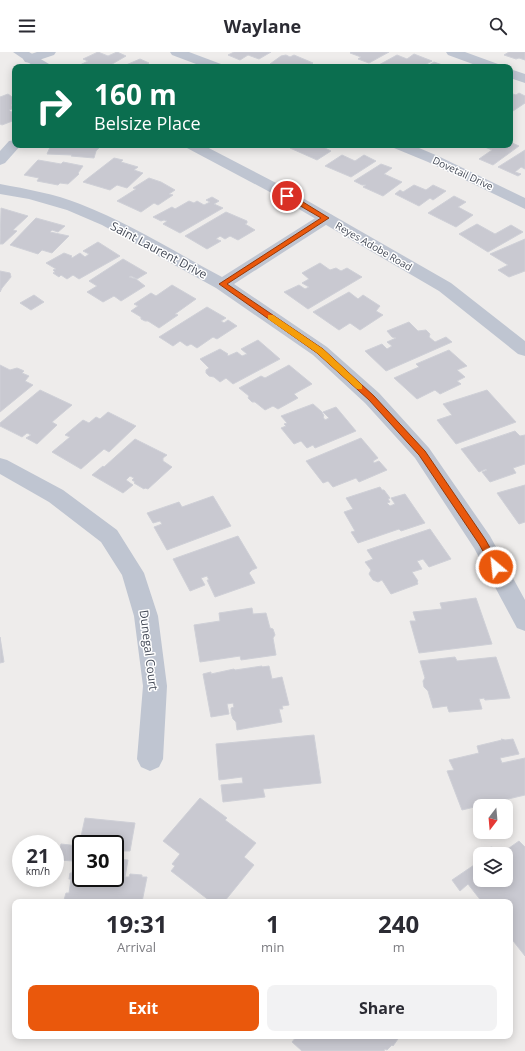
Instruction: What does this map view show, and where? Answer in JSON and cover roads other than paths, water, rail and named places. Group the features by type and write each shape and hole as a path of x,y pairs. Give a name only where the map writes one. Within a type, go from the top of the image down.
{"street":[{"path":"25,55 49,52"},
{"path":"177,52 208,64"},
{"path":"453,52 485,64"},
{"path":"25,55 39,64"},
{"path":"513,74 525,79"},
{"path":"0,160 12,146"},
{"name":"Reyes Adobe Road","path":"198,148 274,188 446,288 525,350"},
{"name":"Dovetail Drive","path":"406,148 460,172 525,204"},
{"name":"Saint Laurent Drive","path":"0,189 31,195 73,207 108,222 222,284 320,351 372,398 422,453 482,542 525,621"},
{"path":"222,284 326,218"},
{"name":"Dunegal Court","path":"0,465 56,496 109,536 133,573 146,616 155,686 150,759"}]}
